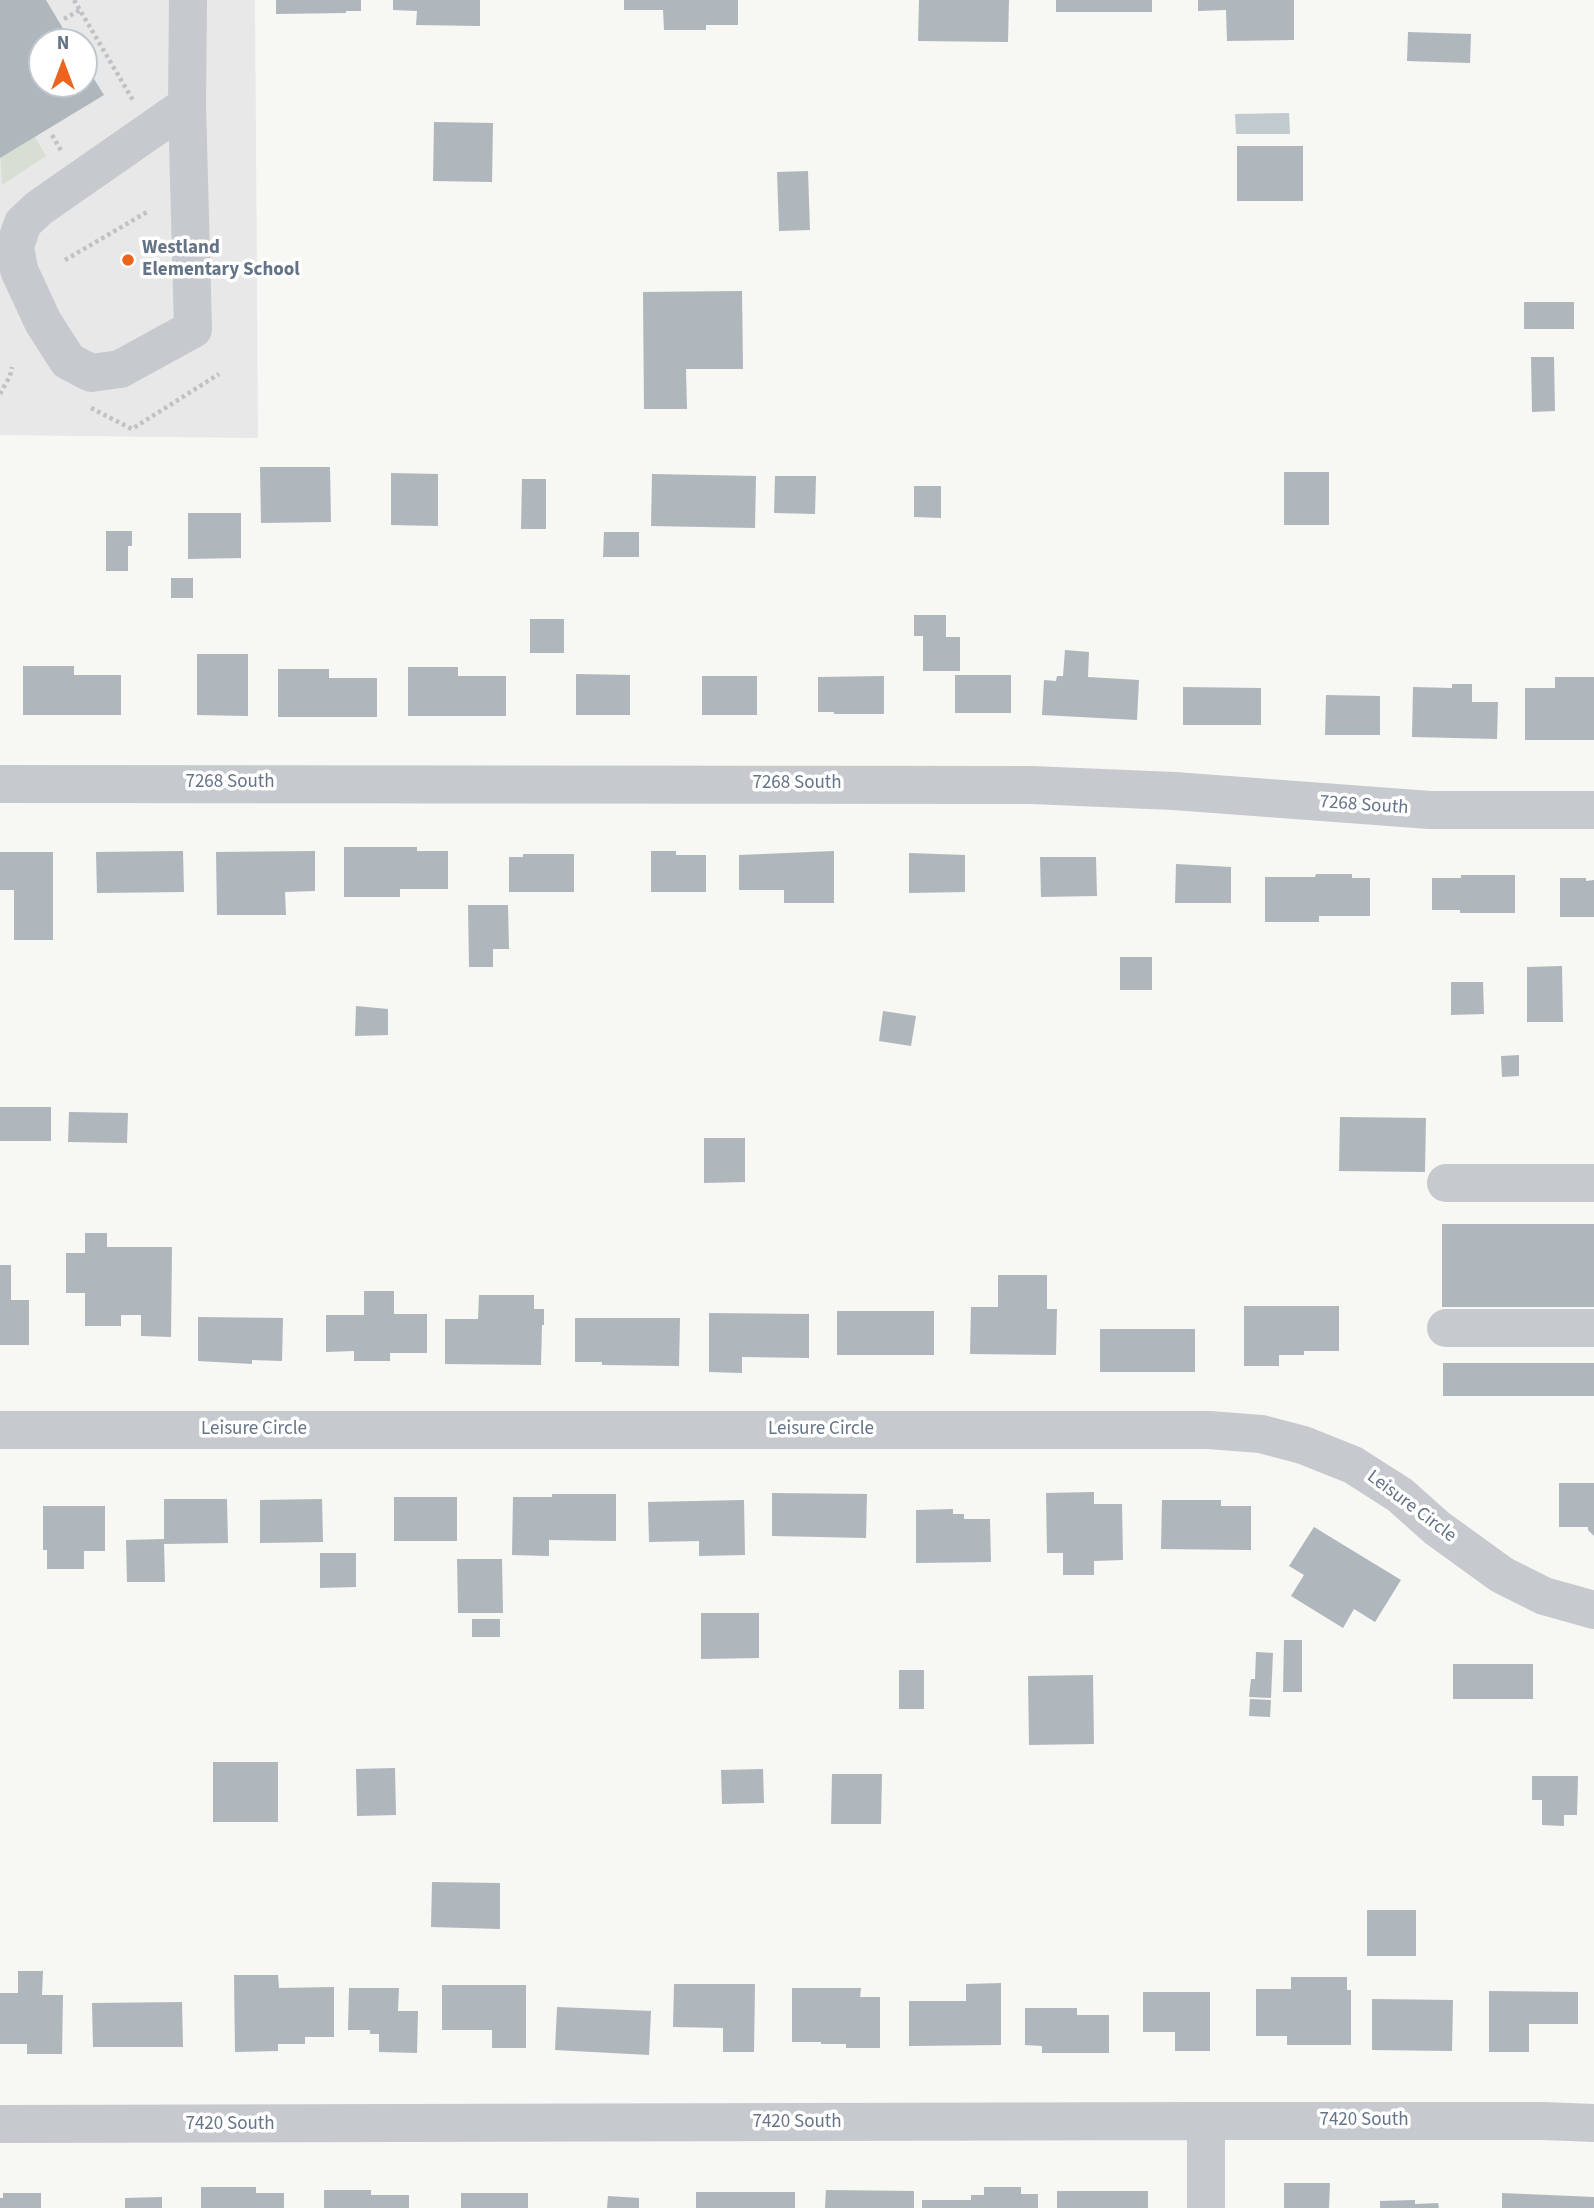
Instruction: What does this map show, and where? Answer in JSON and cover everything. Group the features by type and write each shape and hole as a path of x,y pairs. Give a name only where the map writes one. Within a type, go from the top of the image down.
{"street":[{"path":"187,105 39,208 23,223 15,246 19,270 43,322 68,361 91,373 120,369 193,329 187,105 188,0"},
{"name":"7268 South","path":"0,784 1031,785 1174,791 1430,810 1594,810"},
{"path":"1446,1183 1594,1183"},
{"path":"1446,1328 1594,1328"},
{"name":"Leisure Circle","path":"0,1430 1209,1430 1261,1434 1303,1445 1353,1465 1400,1495 1437,1528 1502,1574 1544,1596 1594,1610"},
{"path":"1206,2121 1206,2208"},
{"name":"7420 South","path":"0,2124 1206,2121 1594,2123"}],"path":[{"path":"74,0 134,103"},
{"path":"64,19 80,10"},
{"path":"52,135 63,153"},
{"path":"65,260 147,212"},
{"path":"0,394 12,367"}],"shaded area":[{"name":"Westland Elementary School","path":"0,0 255,0 258,438 0,435"},
{"path":"1289,113 1290,134 1236,134 1235,114"},
{"path":"30,129 46,156 2,185 0,148"}],"building":[{"path":"0,0 46,0 63,28 28,28 28,98 98,98 98,85 104,95 0,158"},
{"path":"276,0 361,0 361,11 276,14"},
{"path":"393,0 480,0 480,26 416,25 417,11 393,10"},
{"path":"624,0 738,0 738,25 706,25 706,30 664,30 663,10 624,10"},
{"path":"919,0 1009,0 1008,42 918,41"},
{"path":"1056,0 1152,0 1152,12 1056,12"},
{"path":"1198,0 1294,0 1294,40 1227,41 1226,10 1198,11"},
{"path":"1408,32 1471,34 1470,63 1407,61"},
{"path":"434,122 493,123 492,182 433,181"},
{"path":"1237,146 1303,146 1303,201 1237,201"},
{"path":"808,171 810,230 779,231 777,172"},
{"path":"742,291 743,369 686,369 687,409 644,409 643,292"},
{"path":"1524,302 1574,302 1574,329 1524,329"},
{"path":"1531,357 1554,357 1555,411 1532,412"},
{"path":"260,467 330,467 331,522 261,523"},
{"path":"1284,472 1329,472 1329,525 1284,525"},
{"path":"391,473 438,474 438,526 391,525"},
{"path":"652,474 756,476 755,528 651,526"},
{"path":"775,476 816,476 815,514 774,513"},
{"path":"522,479 546,479 546,529 521,529"},
{"path":"914,486 941,486 941,518 914,517"},
{"path":"188,513 241,513 241,558 188,559"},
{"path":"106,531 132,531 132,546 128,546 128,571 106,571"},
{"path":"604,532 639,532 639,557 603,557"},
{"path":"171,578 193,578 193,598 171,598"},
{"path":"914,615 946,615 946,637 960,637 960,671 923,671 923,636 914,636"},
{"path":"530,619 564,619 564,653 530,653"},
{"path":"1065,650 1089,652 1088,677 1139,680 1137,720 1042,715 1044,680 1056,681 1057,676 1063,676"},
{"path":"197,654 248,654 248,716 197,715"},
{"path":"23,666 74,666 74,675 121,675 121,715 23,715"},
{"path":"408,667 458,667 458,676 506,676 506,716 408,716"},
{"path":"278,669 329,669 329,678 377,678 377,717 278,717"},
{"path":"576,674 630,675 630,715 576,715"},
{"path":"955,675 1011,675 1011,713 955,713"},
{"path":"702,676 757,676 757,715 702,715"},
{"path":"884,676 884,714 818,712 818,677"},
{"path":"1555,677 1594,677 1594,740 1525,740 1525,688 1555,688"},
{"path":"1452,684 1472,684 1472,702 1498,702 1497,739 1412,737 1413,687 1452,688"},
{"path":"1183,687 1261,688 1261,725 1183,725"},
{"path":"1326,695 1380,696 1380,735 1325,735"},
{"path":"344,847 417,847 417,851 448,851 448,889 400,889 400,897 344,897"},
{"path":"183,851 184,892 97,893 96,852"},
{"path":"315,851 315,891 285,892 286,915 217,915 216,852"},
{"path":"651,851 676,851 676,855 706,855 706,892 651,892"},
{"path":"834,851 834,903 784,903 784,890 739,890 739,855"},
{"path":"0,852 53,852 53,940 14,940 14,890 0,890"},
{"path":"909,853 965,855 965,892 909,893"},
{"path":"523,854 574,854 574,892 509,892 509,857 523,857"},
{"path":"1040,857 1096,857 1097,896 1041,897"},
{"path":"1176,864 1231,867 1231,903 1175,903"},
{"path":"1316,874 1352,874 1352,878 1370,878 1370,916 1319,916 1319,922 1265,922 1265,877 1315,877"},
{"path":"1461,875 1515,875 1515,913 1432,910 1432,878 1461,878"},
{"path":"1560,878 1594,880 1594,917 1560,917"},
{"path":"468,905 508,905 509,949 493,949 493,967 469,967"},
{"path":"1120,957 1152,957 1152,990 1120,990"},
{"path":"1562,966 1563,1022 1527,1022 1527,967"},
{"path":"1451,982 1483,982 1484,1014 1451,1015"},
{"path":"356,1006 388,1009 388,1035 355,1036"},
{"path":"883,1011 916,1016 911,1046 879,1041"},
{"path":"1519,1055 1519,1076 1502,1077 1501,1056"},
{"path":"0,1107 51,1107 51,1141 0,1141"},
{"path":"69,1112 128,1113 127,1143 68,1142"},
{"path":"1340,1117 1426,1118 1425,1172 1339,1171"},
{"path":"704,1138 745,1138 745,1182 704,1183"},
{"path":"1442,1224 1594,1224 1594,1307 1442,1307"},
{"path":"85,1233 107,1233 107,1247 172,1247 171,1337 141,1336 141,1315 121,1315 121,1326 85,1326 85,1293 66,1293 66,1253 85,1253"},
{"path":"0,1265 11,1265 11,1300 29,1300 29,1345 0,1345"},
{"path":"998,1275 1047,1275 1047,1309 1057,1309 1056,1355 970,1354 971,1307 998,1307"},
{"path":"364,1291 394,1291 394,1314 427,1314 427,1353 390,1353 390,1361 354,1361 354,1351 326,1352 326,1315 364,1315"},
{"path":"479,1295 534,1295 534,1309 544,1309 541,1365 445,1364 445,1319 478,1319"},
{"path":"1244,1306 1339,1306 1339,1351 1304,1351 1304,1355 1279,1355 1279,1366 1244,1366"},
{"path":"837,1311 934,1311 934,1355 837,1355"},
{"path":"709,1313 809,1314 809,1358 742,1357 742,1373 709,1372"},
{"path":"198,1317 283,1318 282,1361 252,1360 252,1364 198,1361"},
{"path":"575,1318 680,1318 679,1366 575,1362"},
{"path":"1100,1329 1195,1329 1195,1372 1100,1372"},
{"path":"1443,1363 1594,1363 1594,1396 1443,1396"},
{"path":"1559,1483 1594,1483 1594,1536 1588,1527 1559,1527"},
{"path":"1094,1492 1094,1504 1122,1504 1123,1560 1094,1561 1094,1575 1063,1575 1063,1553 1047,1553 1046,1493"},
{"path":"772,1493 867,1494 866,1538 772,1536"},
{"path":"552,1494 616,1494 616,1541 549,1540 549,1556 512,1555 513,1497 552,1497"},
{"path":"394,1497 457,1497 457,1541 394,1541"},
{"path":"164,1499 227,1499 228,1543 164,1544 165,1582 127,1582 126,1540 164,1539"},
{"path":"322,1499 323,1542 260,1543 260,1500"},
{"path":"744,1500 745,1555 699,1556 699,1541 649,1542 648,1502"},
{"path":"1162,1500 1221,1500 1221,1506 1251,1506 1251,1550 1161,1549"},
{"path":"43,1506 105,1506 105,1551 84,1551 84,1569 47,1569 47,1550 43,1550"},
{"path":"953,1509 953,1514 964,1514 964,1519 990,1519 991,1562 916,1563 916,1510"},
{"path":"1314,1527 1401,1580 1375,1622 1354,1609 1343,1628 1291,1596 1304,1575 1289,1566"},
{"path":"320,1553 356,1553 356,1587 320,1588"},
{"path":"457,1559 502,1559 503,1613 458,1613"},
{"path":"701,1613 759,1613 759,1658 701,1659"},
{"path":"472,1619 500,1619 500,1637 472,1637"},
{"path":"1284,1640 1302,1640 1302,1692 1283,1692"},
{"path":"1256,1652 1273,1653 1271,1698 1249,1697 1251,1679 1255,1679"},
{"path":"1453,1664 1533,1664 1533,1699 1453,1699"},
{"path":"899,1670 924,1670 924,1709 899,1709"},
{"path":"1093,1675 1094,1744 1029,1745 1028,1676"},
{"path":"1250,1699 1271,1700 1270,1717 1249,1716"},
{"path":"213,1762 278,1762 278,1822 213,1822"},
{"path":"395,1768 396,1815 357,1816 356,1769"},
{"path":"763,1769 764,1803 722,1804 721,1770"},
{"path":"832,1774 882,1774 881,1824 831,1824"},
{"path":"1532,1776 1578,1776 1577,1815 1564,1815 1564,1826 1542,1825 1542,1800 1532,1800"},
{"path":"432,1882 500,1883 500,1929 431,1927"},
{"path":"1367,1910 1416,1910 1416,1956 1367,1956"},
{"path":"18,1971 43,1971 42,1995 63,1995 62,2054 27,2054 27,2044 0,2044 0,1993 18,1993"},
{"path":"234,1975 278,1975 279,1988 334,1987 334,2037 305,2037 305,2044 278,2044 278,2051 235,2052"},
{"path":"1291,1977 1347,1977 1347,1990 1351,1990 1351,2045 1287,2045 1287,2036 1256,2036 1256,1989 1291,1989"},
{"path":"1001,1983 1001,2045 909,2046 909,2001 966,2001 966,1984"},
{"path":"674,1984 755,1984 754,2052 723,2052 723,2028 673,2027"},
{"path":"442,1985 526,1985 526,2048 492,2048 492,2030 442,2030"},
{"path":"349,1988 399,1988 398,2011 418,2011 417,2053 379,2052 379,2034 370,2034 370,2030 348,2030"},
{"path":"792,1988 861,1988 860,1997 880,1997 880,2048 846,2048 846,2044 792,2042"},
{"path":"1489,1991 1578,1992 1578,2024 1529,2024 1529,2052 1489,2052"},
{"path":"1143,1992 1210,1992 1210,2051 1175,2051 1175,2032 1143,2032"},
{"path":"1372,1999 1453,2000 1452,2051 1372,2050"},
{"path":"182,2002 183,2047 93,2047 92,2003"},
{"path":"557,2007 651,2011 649,2055 555,2050"},
{"path":"1025,2008 1077,2008 1077,2015 1109,2015 1109,2053 1042,2053 1042,2046 1025,2045"},
{"path":"1284,2183 1330,2183 1329,2208 1284,2208"},
{"path":"201,2187 256,2187 256,2193 284,2193 284,2208 201,2208"},
{"path":"984,2187 1021,2187 1021,2194 1038,2194 1038,2208 922,2208 922,2200 971,2200 971,2195 984,2195"},
{"path":"324,2190 371,2190 371,2195 409,2195 409,2208 324,2208"},
{"path":"826,2190 914,2191 914,2208 825,2208"},
{"path":"1057,2191 1148,2191 1148,2208 1057,2208"},
{"path":"696,2192 795,2192 795,2208 696,2208"},
{"path":"3,2193 41,2193 41,2208 0,2208"},
{"path":"461,2193 528,2193 528,2208 461,2208"},
{"path":"1502,2193 1594,2197 1594,2208 1502,2208"},
{"path":"608,2196 639,2198 639,2208 607,2208"},
{"path":"162,2197 162,2208 125,2208 125,2198"},
{"path":"1415,2200 1415,2204 1438,2203 1439,2208 1380,2208 1380,2201"}],"place":[{"name":"Westland Elementary School","path":"128,260"}]}
